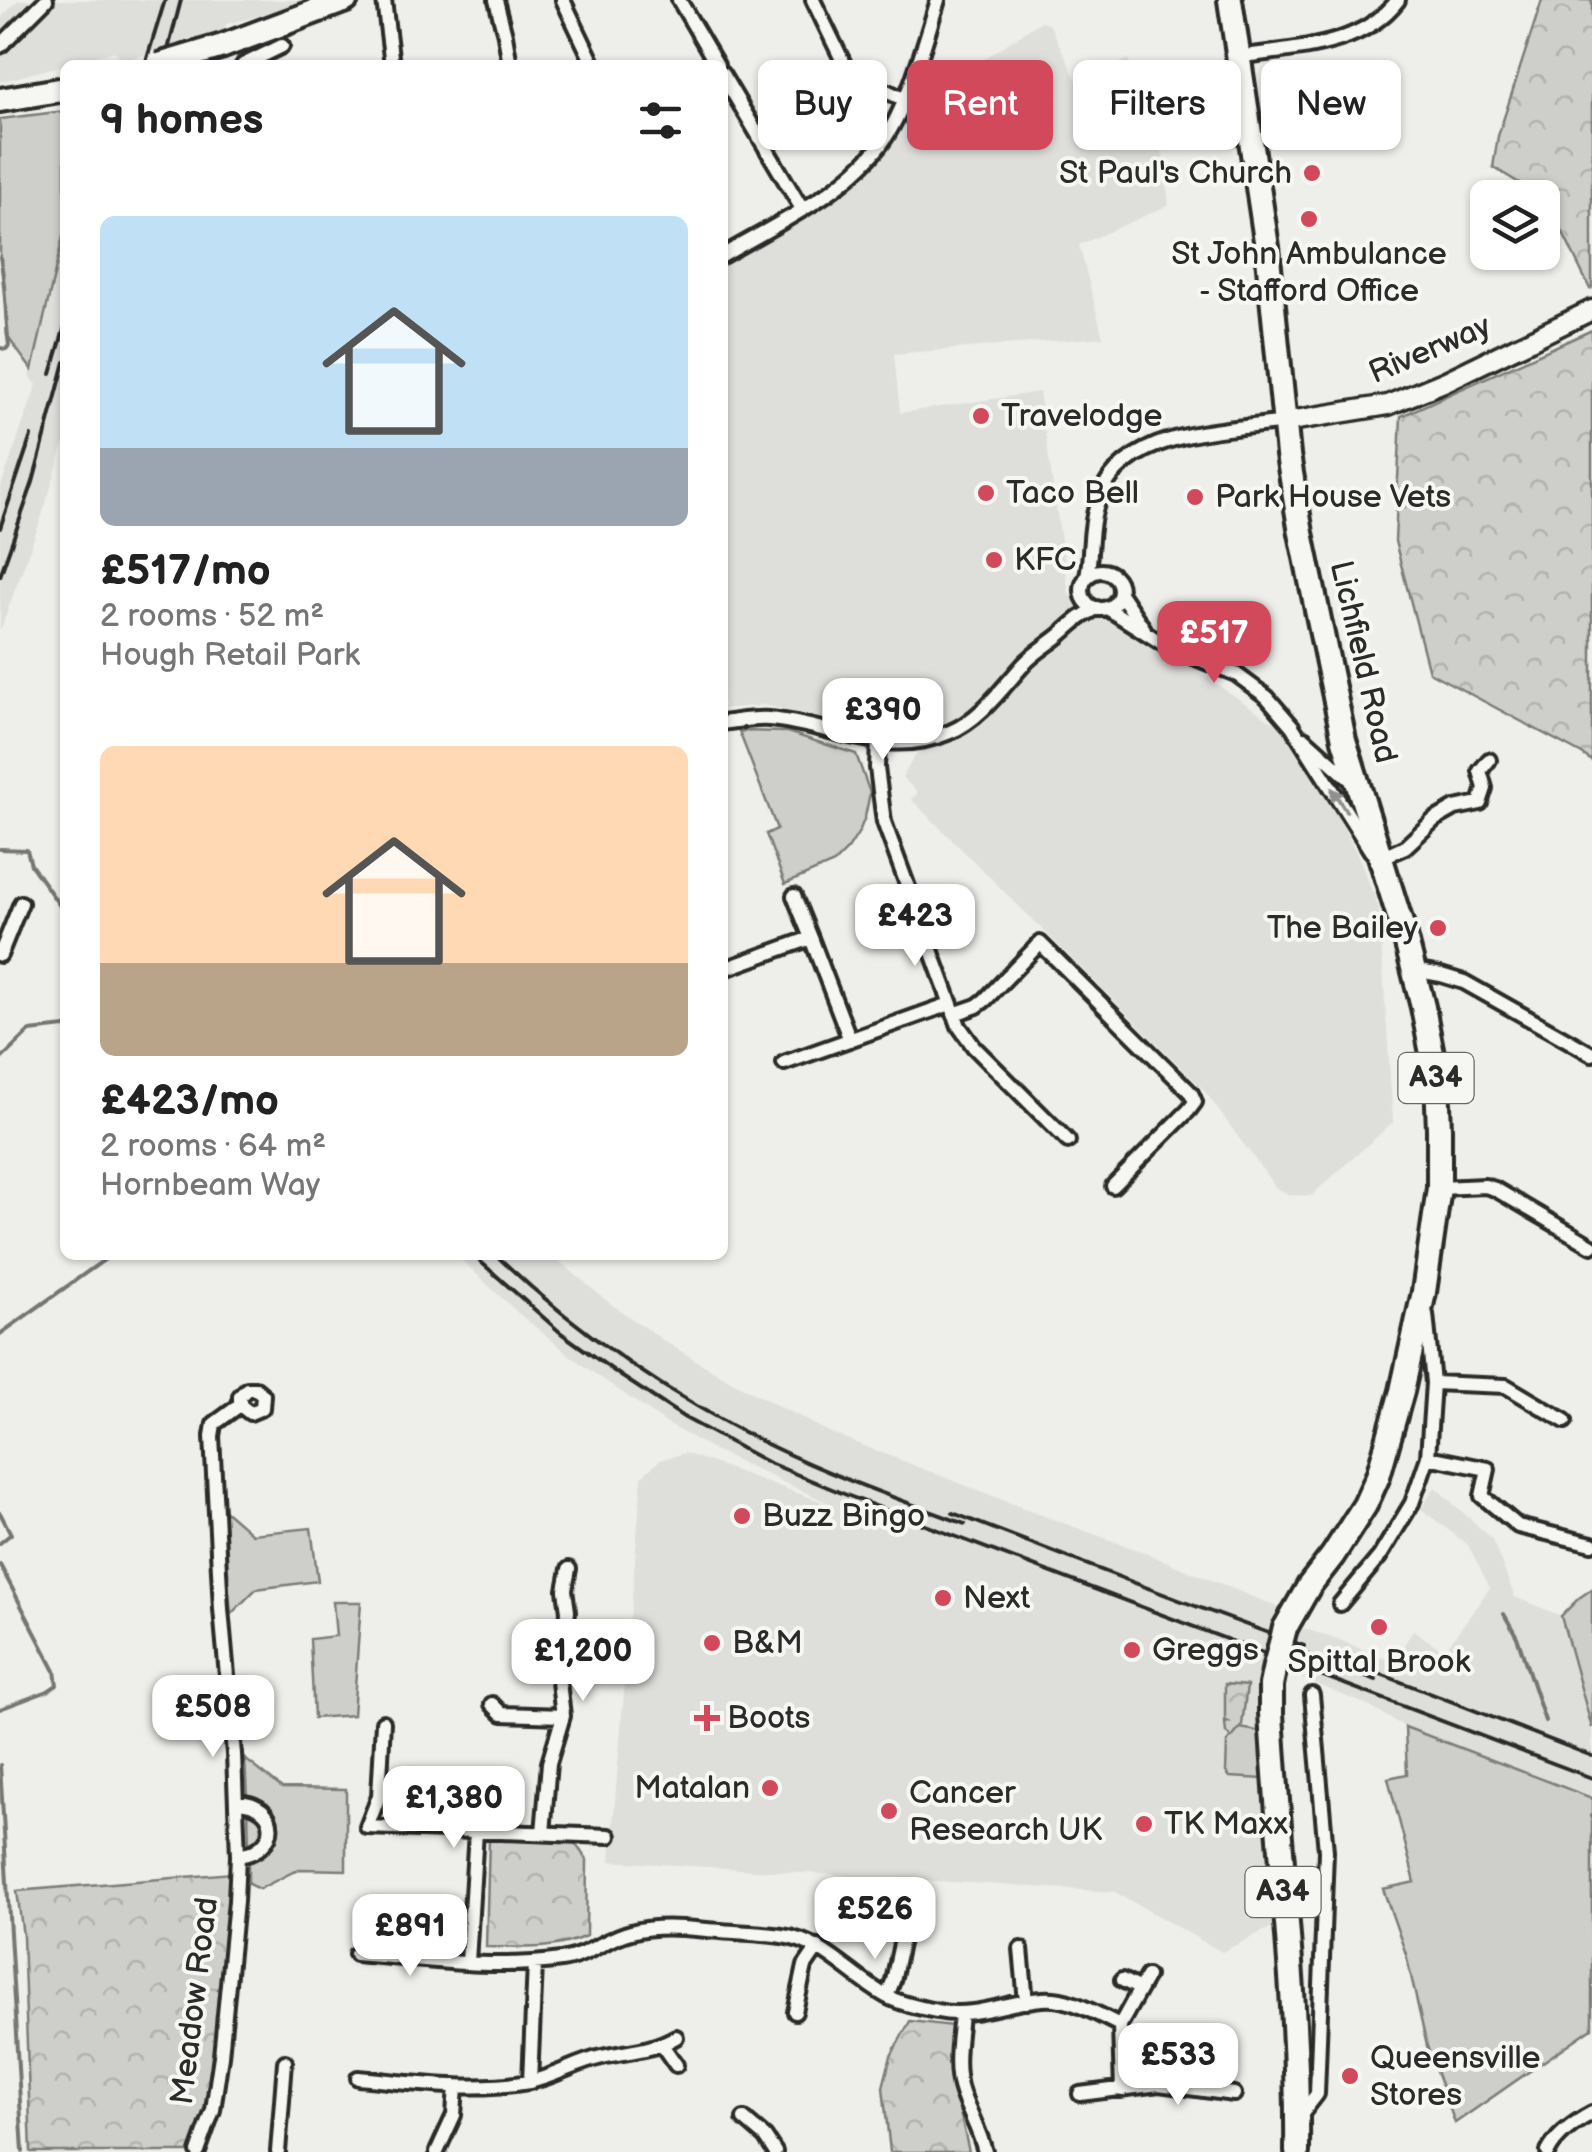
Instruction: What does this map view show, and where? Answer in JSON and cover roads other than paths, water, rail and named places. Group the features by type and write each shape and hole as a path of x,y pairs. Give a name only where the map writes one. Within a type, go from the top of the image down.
{"highway":[{"path":"176,60 223,46 282,36 346,0"},
{"name":"Lichfield Road","path":"1230,0 1274,300 1289,463 1313,594 1344,740 1414,970 1436,1080 1439,1188 1424,1292 1402,1391 1366,1504 1308,1586 1285,1628 1275,1666 1271,1699 1274,1766 1299,2118"},
{"path":"0,100 60,90"},
{"name":"A34","path":"1298,2152 1299,2118"}],"street":[{"path":"0,46 46,0"},
{"path":"384,0 391,60"},
{"path":"496,0 509,60"},
{"path":"563,0 592,60"},
{"path":"679,0 714,60"},
{"path":"812,0 846,68 903,99"},
{"path":"728,252 847,180 883,142 896,119 938,0"},
{"path":"1238,57 1349,38 1371,26 1398,0"},
{"path":"250,60 282,36"},
{"path":"282,36 284,60"},
{"path":"728,84 802,209"},
{"name":"Riverway","path":"1284,422 1398,401 1592,310"},
{"path":"1077,618 1091,556 1090,533 1096,504 1103,488 1126,461 1163,440 1284,422"},
{"path":"1091,556 1117,579 1120,594 1149,636"},
{"path":"1087,576 1105,571"},
{"path":"728,723 769,720 858,740 912,741 938,736 974,717 1028,660 1077,618 1113,604 1120,594"},
{"path":"1083,597 1091,606 1102,608 1168,646 1222,666 1253,685 1292,726 1384,866 1434,820 1455,808 1480,803 1486,788 1480,771 1488,760"},
{"path":"1292,726 1357,786"},
{"path":"878,741 884,822 952,1009 974,1048 1068,1141"},
{"path":"794,896 850,1040"},
{"path":"0,955 7,918 21,902"},
{"path":"728,968 810,938"},
{"path":"784,1063 952,1009 976,1006 1040,943 1192,1094 1195,1102 1113,1186"},
{"path":"1414,970 1464,982 1592,1054"},
{"path":"1439,1188 1496,1189 1592,1246"},
{"path":"1340,1604 1380,1556 1412,1503 1428,1457 1432,1382 1424,1292"},
{"path":"1432,1382 1506,1386 1565,1421"},
{"name":"Meadow Road","path":"198,2152 212,2110 221,2056 238,1856 212,1436 214,1424 240,1405"},
{"path":"1428,1457 1488,1469 1482,1496 1518,1526 1592,1544"},
{"path":"543,1833 549,1763 563,1716 558,1673 566,1636 569,1569"},
{"path":"1299,2118 1317,2094 1326,1850 1312,1695"},
{"path":"496,1715 563,1716"},
{"path":"382,1722 378,1796 367,1827 609,1836"},
{"name":"Meadow Road","path":"237,1802 263,1810 271,1832 260,1848 238,1856"},
{"path":"468,1962 476,1831"},
{"path":"356,1954 535,1963 566,1960 642,1928 786,1936 818,1947 887,1996 940,2012 961,2014 1042,1999 1065,2000 1120,2024"},
{"path":"373,1955 374,1936"},
{"path":"887,1996 901,1944 918,1952"},
{"path":"794,2012 805,1966 818,1947"},
{"path":"1022,1949 1026,2002"},
{"path":"530,2082 535,1963"},
{"path":"1122,1980 1144,1983 1120,2024 1122,2090"},
{"path":"961,2014 961,2091 986,2152"},
{"path":"358,2078 456,2086 530,2082 598,2057 647,2050 676,2036"},
{"path":"662,2045 676,2065"},
{"path":"278,2152 285,2062"},
{"path":"1089,2089 1122,2090 1160,2084 1234,2094"},
{"path":"436,2152 454,2115 456,2086"},
{"path":"1548,2152 1574,2123 1592,2113"},
{"path":"744,2119 760,2132 771,2150"},
{"path":"760,2132 771,2120"}],"waterway":[{"path":"0,257 9,346 0,348"},
{"path":"0,849 27,850 31,865 60,906"},
{"path":"0,1060 30,1031 60,1028"},
{"path":"0,1334 104,1260"},
{"path":"0,1513 11,1534 0,1543"},
{"path":"0,1565 55,1671 57,1685 0,1709"},
{"path":"1504,1614 1517,1637 1545,1721"},
{"path":"0,1765 23,2152"}],"railway":[{"path":"147,60 165,0"},
{"path":"165,60 181,0"},
{"path":"51,374 60,343"},
{"path":"0,576 33,482 60,381"},
{"path":"0,528 31,436"},
{"path":"479,1260 561,1333 621,1376 685,1418 767,1462 1592,1778"},
{"path":"502,1260 593,1337 699,1407 796,1458 965,1524"},
{"path":"953,1513 1304,1646"},
{"path":"1288,1647 1376,1680"},
{"path":"1365,1668 1592,1756"}],"place":[{"name":"St Paul's Church","path":"1312,173"},
{"name":"St John Ambulance - Stafford Office","path":"1309,219"},
{"name":"Travelodge","path":"981,416"},
{"name":"Taco Bell","path":"986,493"},
{"name":"Park House Vets","path":"1195,497"},
{"name":"KFC","path":"994,560"},
{"name":"The Bailey","path":"1438,928"},
{"name":"Buzz Bingo","path":"742,1516"},
{"name":"Next","path":"943,1598"},
{"name":"Spittal Brook","path":"1379,1627"},
{"name":"B&M","path":"712,1643"},
{"name":"Greggs","path":"1132,1650"},
{"name":"Boots","path":"707,1718"},
{"name":"Matalan","path":"770,1788"},
{"name":"Cancer Research UK","path":"889,1811"},
{"name":"TK Maxx","path":"1144,1824"},
{"name":"Queensville Stores","path":"1350,2076"}]}
